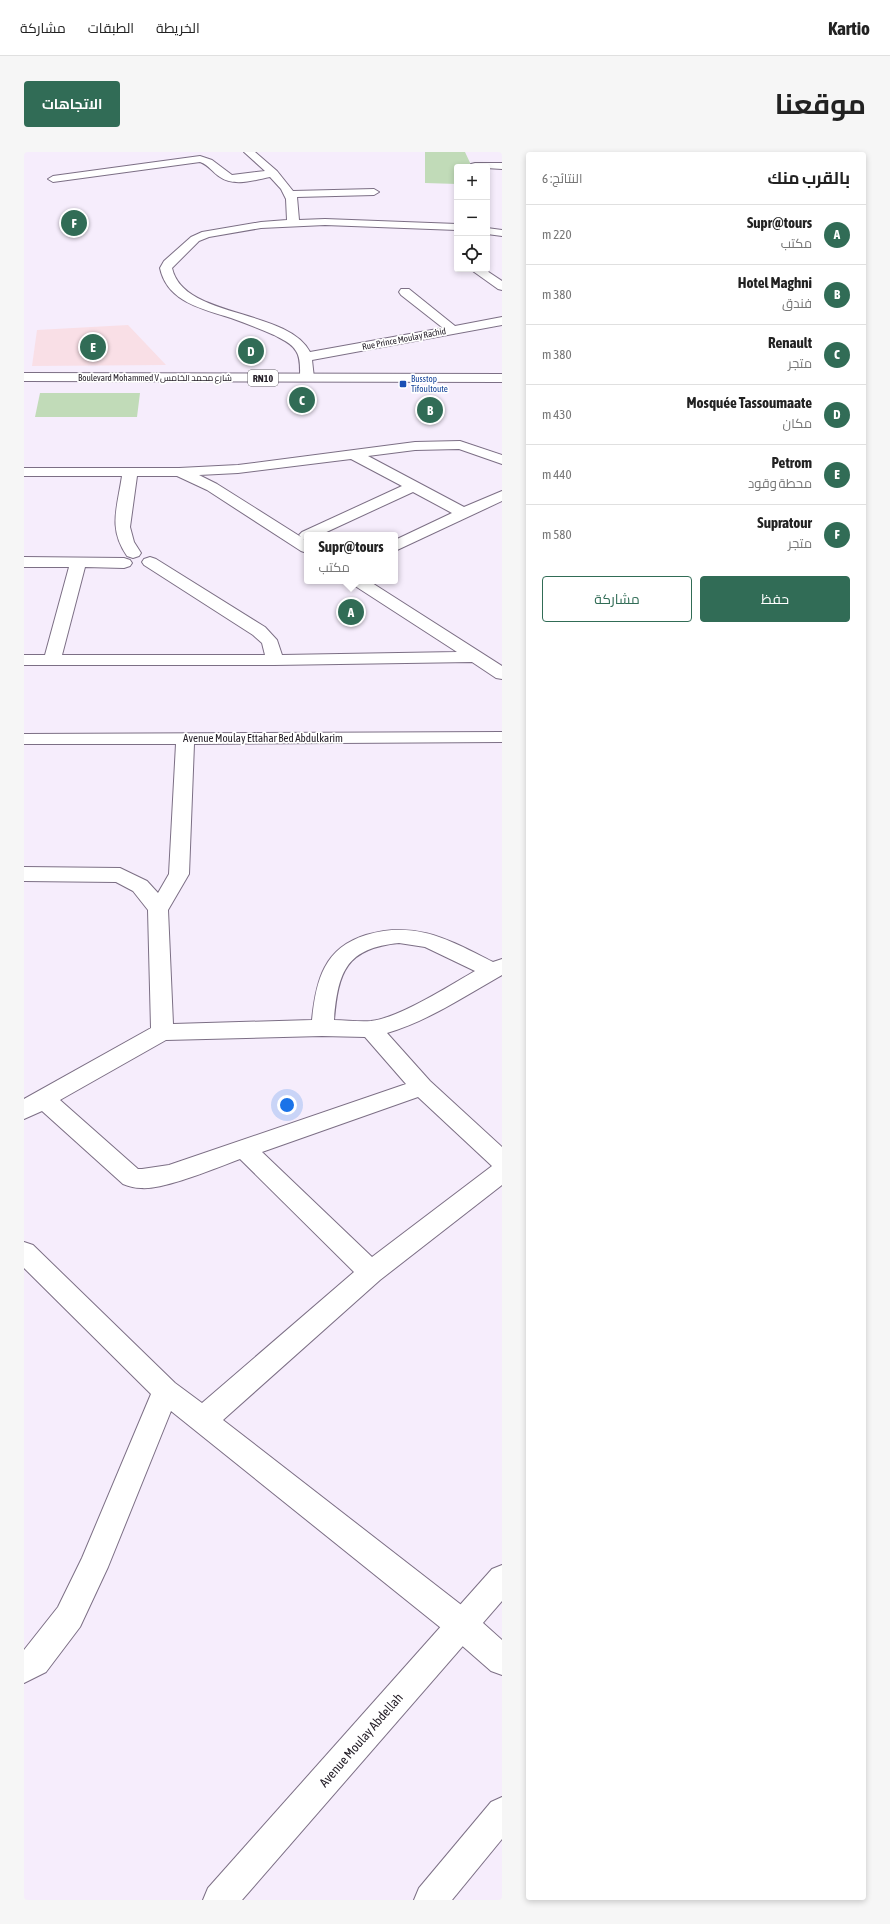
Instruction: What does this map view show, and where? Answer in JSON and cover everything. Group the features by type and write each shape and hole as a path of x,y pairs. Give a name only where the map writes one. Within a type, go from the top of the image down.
{"street":[{"path":"249,152 273,173 289,194 293,203 290,212 293,220 291,223"},
{"path":"53,179 200,159 208,161 225,175 234,179 273,173"},
{"path":"490,166 502,166"},
{"path":"289,194 374,192"},
{"path":"307,378 305,357 300,346 277,332 197,303 179,291 169,279 166,268 195,239 206,234 261,224 325,222 454,228"},
{"path":"490,231 502,232"},
{"path":"481,272 502,286"},
{"path":"405,292 453,330"},
{"name":"Rue Prince Moulay Rachid","path":"305,357 502,320"},
{"name":"Boulevard Mohammed V شارع محمد الخامس","path":"24,377 502,378"},
{"path":"24,472 179,472 238,469 415,446 495,444"},
{"path":"460,445 502,460"},
{"path":"353,454 463,513"},
{"path":"130,472 122,527 128,558 134,567 140,567 150,562 259,631 273,646 274,660"},
{"path":"179,472 212,487 304,540"},
{"path":"320,532 413,487"},
{"path":"398,545 502,495"},
{"path":"24,562 78,562 128,558"},
{"path":"52,660 78,562"},
{"path":"363,584 502,674"},
{"path":"24,660 274,660 476,657"},
{"name":"Avenue Moulay Ettahar Bed Abdulkarim","path":"24,739 502,737"},
{"path":"158,910 179,874 185,738"},
{"path":"24,874 120,874 140,886 149,896 158,910 162,1032"},
{"path":"322,1028 326,991 333,971 345,954 351,949 376,938 400,935 430,941 498,969"},
{"path":"422,1087 170,1174 142,1179 130,1177 34,1104 162,1032 322,1028 371,1029 396,1022 498,969"},
{"path":"371,1029 422,1087 502,1160"},
{"path":"243,1148 370,1272"},
{"path":"203,1420 370,1272 502,1172"},
{"path":"24,1252 166,1391 462,1626 502,1660"},
{"path":"24,1668 35,1661 69,1617 93,1567 166,1391"},
{"name":"Avenue Moulay Abdellah","path":"220,1900 502,1579"},
{"path":"432,1900 502,1813"}],"shaded area":[{"path":"128,325 166,365 32,366 37,330"}],"green space":[{"path":"425,152 465,152 471,164 454,164 454,184 425,183"},
{"path":"40,393 140,393 137,417 35,417"}],"place":[{"name":"Supratour","path":"74,223"},
{"name":"Petrom","path":"93,347"},
{"name":"Mosquée Tassoumaate","path":"251,351"},
{"name":"Busstop Tifoultoute","path":"403,384"},
{"name":"Renault","path":"302,400"},
{"name":"Hotel Maghni","path":"430,410"},
{"name":"Supr@tours","path":"351,612"}]}
